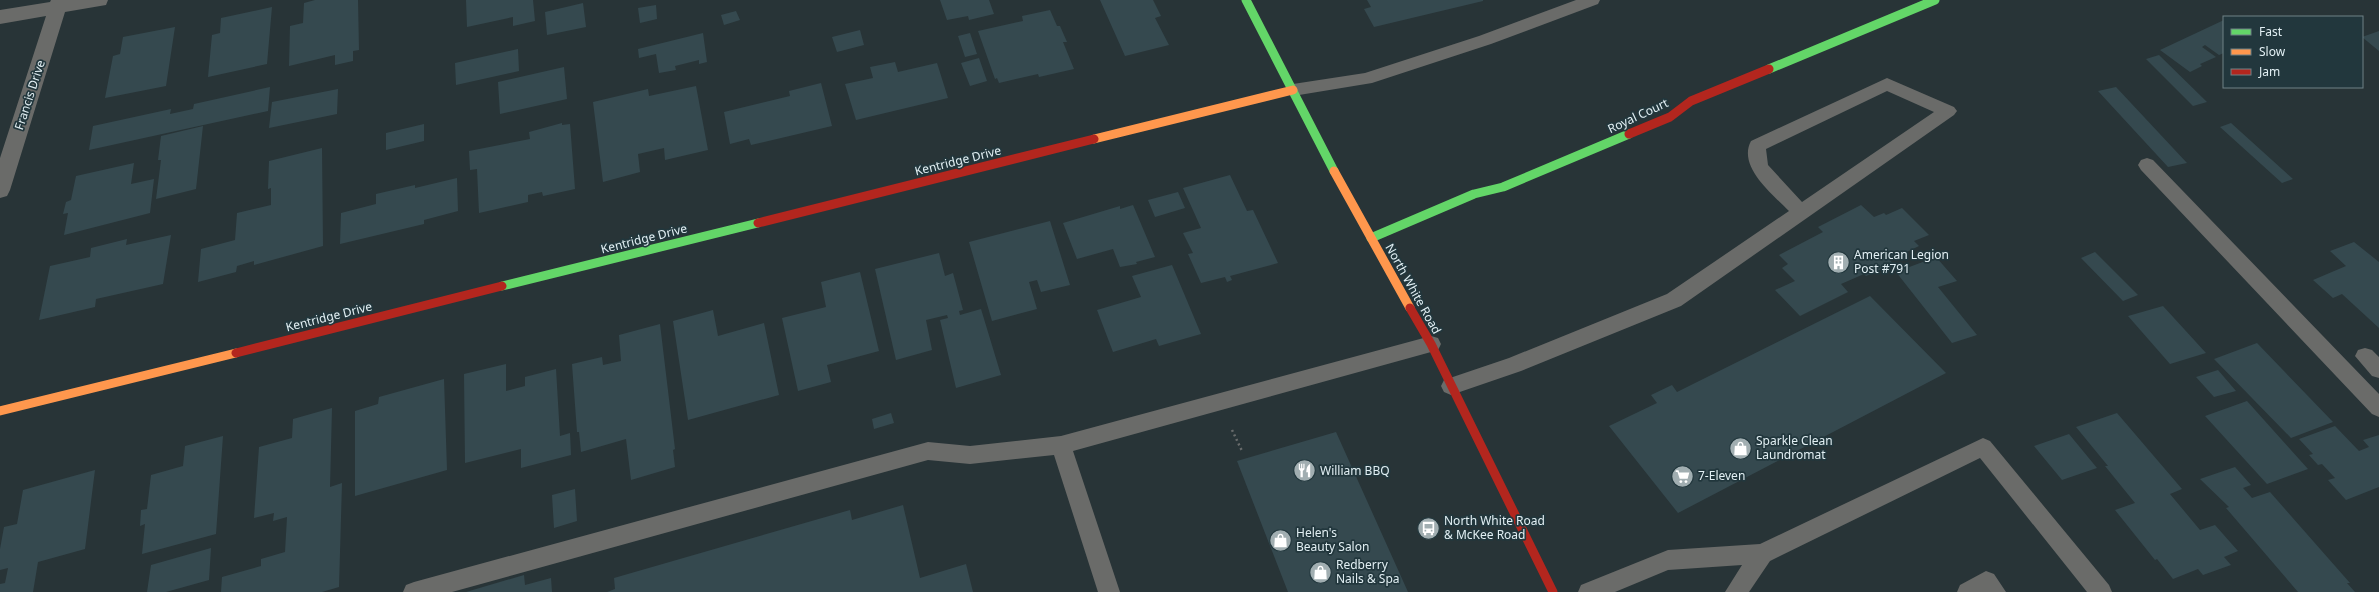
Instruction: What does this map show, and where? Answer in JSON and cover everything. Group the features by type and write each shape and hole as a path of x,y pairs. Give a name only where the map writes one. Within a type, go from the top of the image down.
{"street":[{"path":"0,17 59,4 99,0"},
{"name":"North White Road","path":"1246,0 1371,238 1430,344 1554,592"},
{"name":"Royal Court","path":"1371,238 1474,194 1503,187 1670,117 1692,101 1935,0"},
{"name":"Francis Drive","path":"0,190 59,4"},
{"name":"Kentridge Drive","path":"0,412 1293,90"}],"lane":[{"path":"1293,90 1366,78 1485,40 1592,0"},
{"path":"1451,386 1514,365 1674,300 1801,213 1948,111 1887,84 1757,146 1759,167 1801,213"},
{"path":"2147,165 2379,408"},
{"path":"414,592 928,451 970,455 1061,445 1430,344"},
{"path":"2365,356 2379,370"},
{"path":"1061,445 1109,592"},
{"path":"1590,592 1668,560 1762,554 1983,447 2101,592"},
{"path":"1736,592 1762,554"},
{"path":"1968,592 1986,581 1995,592"}],"building":[{"path":"315,0 358,0 359,50 353,51 353,61 335,65 335,55 289,66 290,26 303,23 304,3"},
{"path":"466,0 533,0 535,21 513,26 513,17 467,27"},
{"path":"940,0 989,0 994,14 969,20 968,16 947,20"},
{"path":"1100,0 1153,0 1161,16 1155,18 1169,45 1125,56"},
{"path":"1367,0 1483,1 1374,27 1364,9 1371,7"},
{"path":"583,3 586,27 547,35 545,12"},
{"path":"656,5 657,19 640,23 638,8"},
{"path":"272,7 267,64 208,77 212,35 220,33 221,18"},
{"path":"1050,10 1057,26 1060,26 1067,42 1063,42 1074,69 1039,77 1038,74 999,83 997,78 995,79 978,31 1023,21 1022,16"},
{"path":"736,11 740,20 724,25 721,15"},
{"path":"2223,20 2223,53 2219,55 2205,45 2202,47 2216,57 2200,64 2202,66 2190,72 2160,50"},
{"path":"175,27 166,86 105,98 113,56 120,54 123,37"},
{"path":"860,30 864,45 837,52 832,37"},
{"path":"2379,31 2379,51 2363,38"},
{"path":"703,33 707,62 699,64 699,60 675,66 676,70 659,73 656,54 639,58 638,49"},
{"path":"970,33 977,54 965,57 958,36"},
{"path":"518,49 519,71 456,85 455,63"},
{"path":"2159,55 2207,102 2193,106 2146,59"},
{"path":"979,58 987,81 970,86 961,63"},
{"path":"895,62 898,72 937,63 948,98 856,120 845,84 873,78 870,67"},
{"path":"564,67 567,99 500,114 498,82"},
{"path":"821,83 832,126 751,145 749,139 730,144 724,112 790,96 789,91"},
{"path":"696,86 708,150 665,160 664,148 638,154 640,172 603,182 593,102 648,89 649,96"},
{"path":"270,87 268,111 89,150 93,126 171,109 170,114 193,109 194,104"},
{"path":"2116,87 2187,163 2168,167 2098,91"},
{"path":"338,89 337,114 269,128 272,102"},
{"path":"562,123 562,125 570,124 575,189 543,196 542,192 528,195 528,202 479,213 477,169 470,170 469,151 530,139 529,132"},
{"path":"2231,123 2293,179 2282,183 2220,127"},
{"path":"424,124 424,141 386,150 386,133"},
{"path":"203,126 196,189 156,199 161,160 158,160 161,136"},
{"path":"322,148 323,246 254,265 254,261 237,266 236,272 198,282 201,249 235,240 237,213 271,205 271,188 268,189 269,161"},
{"path":"134,163 131,184 154,179 150,213 64,235 68,213 63,214 66,202 71,200 76,176"},
{"path":"1230,175 1247,211 1253,210 1278,263 1230,276 1232,280 1227,282 1225,277 1201,283 1188,254 1193,253 1183,233 1201,228 1183,188"},
{"path":"457,178 458,211 424,220 424,224 340,244 341,213 376,204 376,194 415,185 415,188"},
{"path":"1178,192 1185,208 1155,217 1148,200"},
{"path":"1133,205 1155,257 1136,262 1137,264 1120,267 1113,249 1077,259 1063,223 1120,206 1120,209"},
{"name":"American Legion Post #791","path":"1861,205 1874,217 1884,213 1886,215 1902,208 1929,235 1914,241 1919,246 1890,260 1893,264 1866,276 1864,274 1841,284 1848,292 1800,316 1775,290 1795,281 1782,268 1788,264 1779,255 1823,232 1818,227"},
{"path":"1050,221 1070,285 1041,292 1037,280 1029,282 1037,309 992,321 969,242"},
{"path":"171,235 163,284 96,299 95,307 39,320 50,266 90,257 91,248 127,239 126,245"},
{"path":"2354,242 2379,262 2379,328 2342,294 2333,298 2313,280 2346,266 2330,251"},
{"path":"2095,252 2138,295 2123,301 2081,258"},
{"path":"939,253 945,276 953,273 963,310 959,311 960,315 981,309 1001,375 956,388 940,320 948,318 947,315 926,320 932,350 896,360 875,269"},
{"path":"1936,257 1957,281 1938,287 1977,335 1952,343 1896,272"},
{"path":"1172,265 1201,334 1159,346 1156,339 1113,352 1097,310 1141,297 1132,276"},
{"path":"860,272 879,351 827,365 831,382 798,391 782,318 826,307 821,282"},
{"path":"1870,296 1946,373 1678,513 1609,426 1657,403 1651,395 1672,385 1677,392"},
{"path":"2163,306 2206,353 2170,364 2128,316"},
{"path":"713,310 718,336 764,323 779,395 688,420 673,321"},
{"path":"660,324 675,449 673,450 675,467 631,480 626,439 581,452 579,432 577,432 572,364 602,357 603,365 621,361 619,335"},
{"path":"2257,343 2333,422 2291,438 2214,359"},
{"path":"506,364 506,391 525,386 525,377 556,369 560,436 570,433 571,455 521,468 521,449 465,463 464,374"},
{"path":"2218,370 2236,391 2214,397 2196,377"},
{"path":"444,379 447,470 355,496 355,411 378,404 379,397"},
{"path":"2247,401 2308,469 2267,484 2205,416"},
{"path":"332,408 330,487 342,483 339,587 322,592 221,592 222,577 261,566 261,559 285,552 287,517 273,521 274,513 254,518 259,447 292,438 293,419"},
{"path":"891,413 894,423 874,429 872,419"},
{"path":"2117,413 2182,489 2170,494 2200,530 2215,525 2238,551 2224,557 2231,565 2203,575 2198,569 2173,579 2157,559 2155,560 2115,510 2135,503 2105,466 2108,466 2076,427"},
{"path":"2335,426 2359,451 2369,447 2363,440 2379,435 2379,487 2346,500 2328,480 2335,478 2322,464 2318,465 2309,455 2313,454 2299,439"},
{"path":"1336,432 1408,592 1288,592 1237,461"},
{"path":"2069,434 2097,468 2062,480 2034,446"},
{"path":"223,436 216,534 142,554 145,524 140,526 141,510 147,509 151,475 183,466 185,446"},
{"path":"2235,467 2251,485 2243,488 2252,498 2270,492 2350,583 2347,583 2355,592 2298,592 2226,508 2229,507 2200,479"},
{"path":"95,470 85,549 38,562 33,592 0,592 0,584 5,583 8,568 0,570 0,549 4,527 17,524 23,490"},
{"path":"575,489 577,521 554,528 552,495"},
{"path":"903,505 920,578 966,564 973,592 607,592 615,589 614,578 850,510 852,520"},
{"path":"211,548 209,580 166,592 147,592 151,565"},
{"path":"524,575 525,585 551,578 552,592 466,592"}],"traffic: fast":[{"path":"1246,0 1334,171"},
{"path":"1769,69 1935,0"},
{"path":"1371,238 1474,194 1503,187 1629,134"},
{"path":"502,286 758,223"}],"traffic: slow":[{"path":"1094,139 1293,90"},
{"path":"1334,171 1410,308"},
{"path":"0,411 236,353"}],"traffic: jam":[{"path":"1629,134 1670,117 1691,101 1769,69"},
{"path":"758,223 1094,139"},
{"path":"236,353 502,286"},
{"path":"1410,308 1431,344 1553,592"}],"place":[{"name":"American Legion Post #791","path":"1839,262"},
{"name":"Sparkle Clean Laundromat","path":"1740,448"},
{"name":"William BBQ","path":"1304,471"},
{"name":"7-Eleven","path":"1682,476"},
{"name":"North White Road & McKee Road","path":"1429,528"},
{"name":"Helen's Beauty Salon","path":"1281,540"},
{"name":"Redberry Nails & Spa","path":"1321,572"}]}
